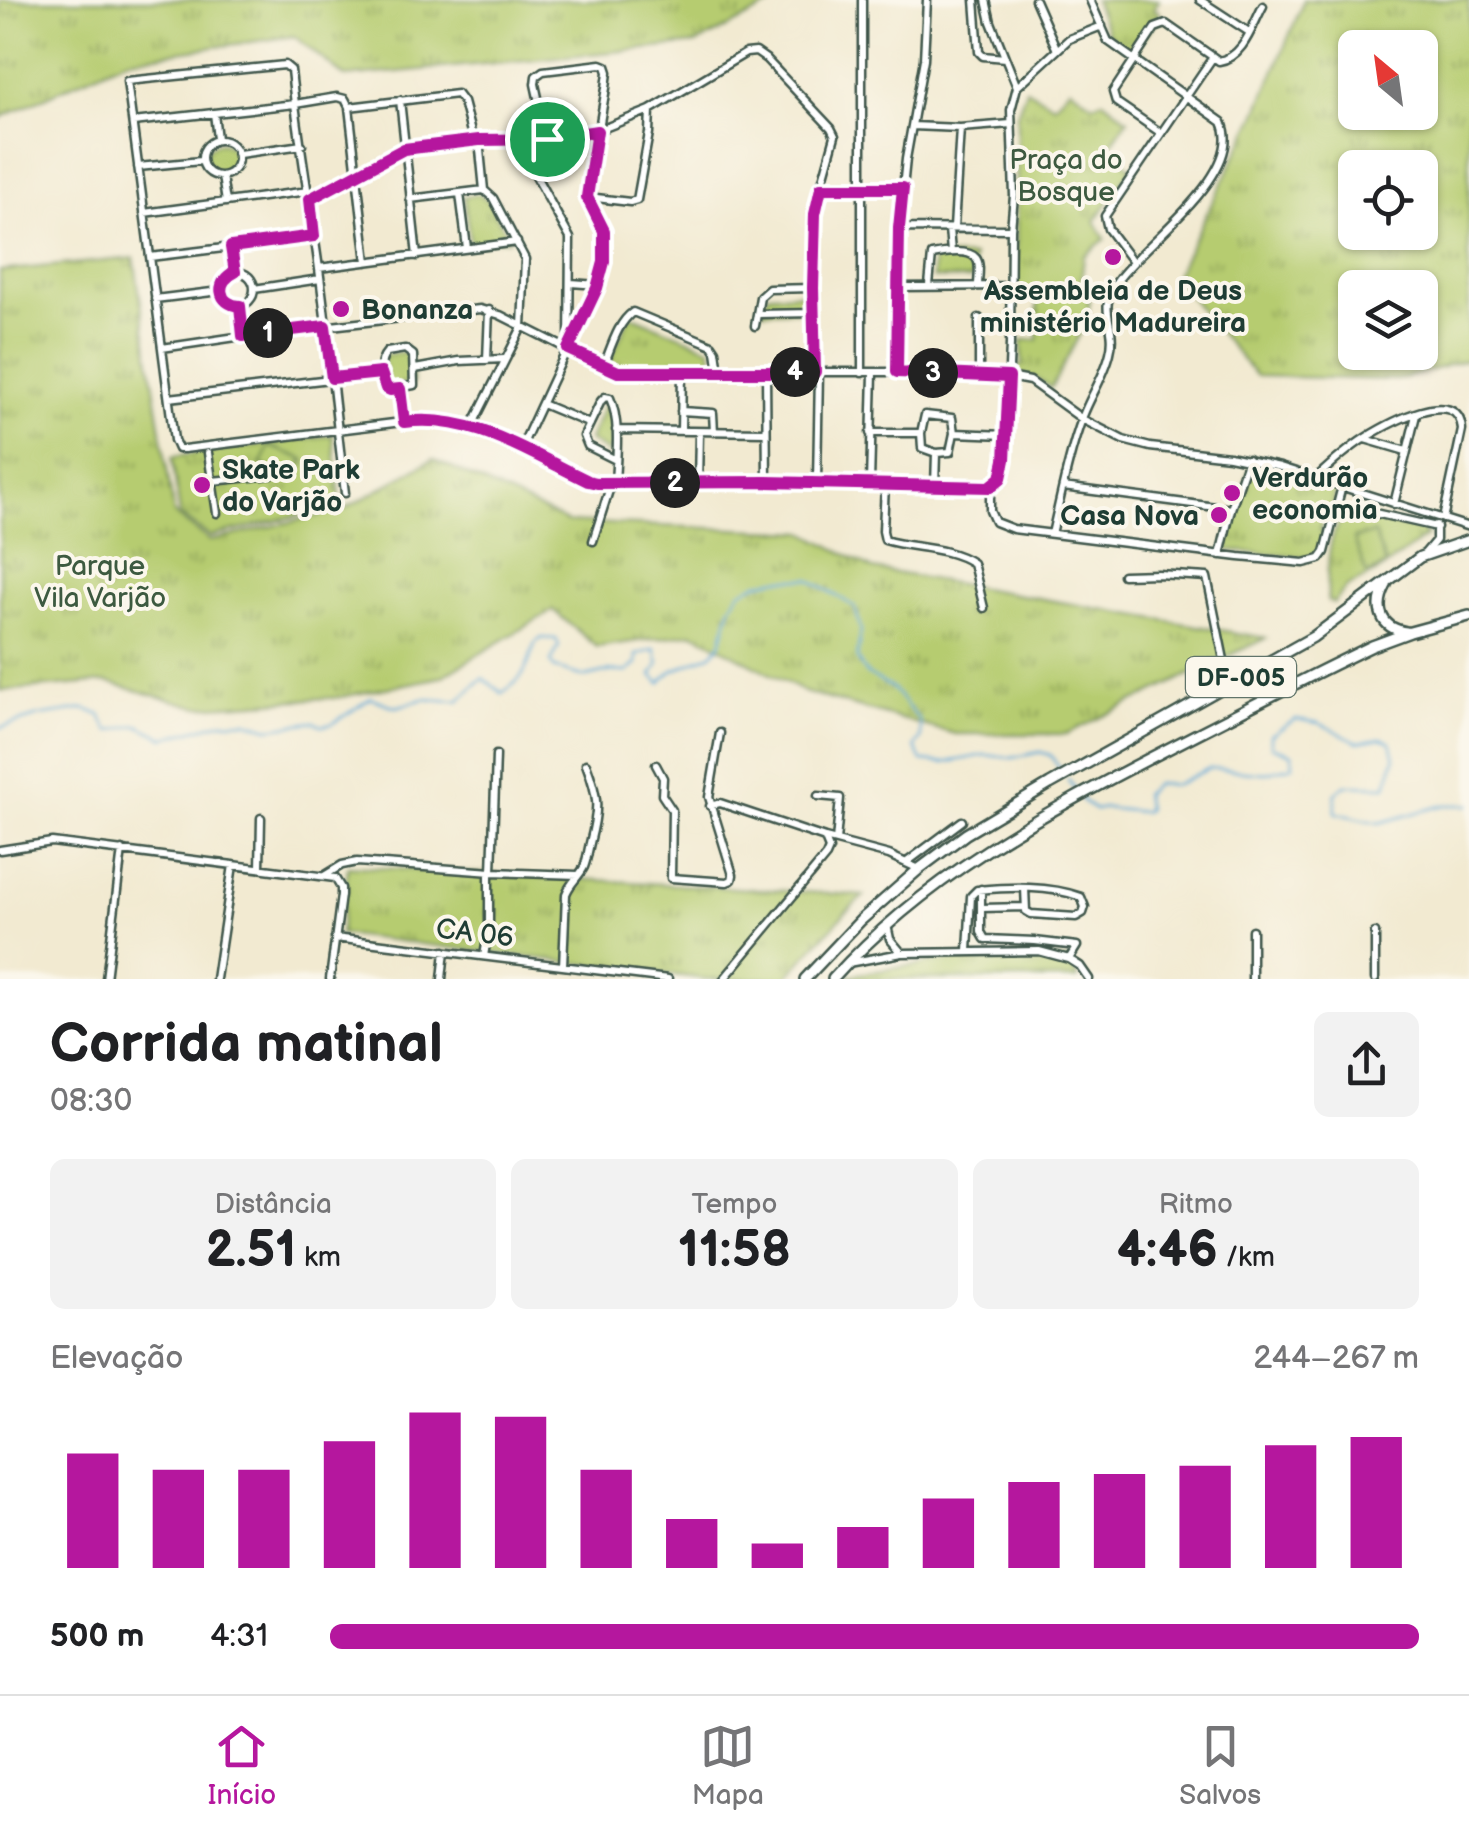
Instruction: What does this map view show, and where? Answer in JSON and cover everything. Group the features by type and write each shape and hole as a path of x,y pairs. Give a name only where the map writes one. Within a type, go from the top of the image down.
{"main road":[{"name":"DF-005","path":"805,979 860,920 966,834 1313,637 1420,557 1469,540"},
{"path":"1391,578 1380,597 1380,614 1396,630 1410,632"},
{"name":"DF-005","path":"833,979 886,924 953,872 1061,806 1372,646 1469,616"}],"street":[{"path":"862,0 862,372"},
{"path":"897,372 899,228 924,59 928,0"},
{"path":"975,0 980,55 1005,58"},
{"path":"986,0 1017,87"},
{"path":"1035,0 1057,50"},
{"path":"1052,534 1082,419 1110,353 1107,301 1132,261 1206,186 1224,150 1226,130 1222,122 1108,41 1090,0"},
{"path":"1200,0 1248,32"},
{"path":"1161,133 1113,96 1154,28 1170,26 1223,61 1234,57 1262,6"},
{"path":"345,492 337,430 319,268 291,70 285,66 128,81 176,448 184,449 337,430 404,422 426,419 472,426 588,481 990,487 1004,475 1014,168 1011,110 1017,87 1057,50 1076,36 1102,26"},
{"path":"144,213 309,195 404,149 476,140 547,139 597,131 650,110 746,53 756,52 766,58 835,136 815,208 817,482"},
{"path":"1132,261 1108,229 1105,216 1213,57"},
{"path":"521,448 598,285 604,262 604,231 587,197 606,66 543,71 535,79 547,139"},
{"path":"348,107 460,95 476,140 484,190 493,198 525,258 522,327 472,426"},
{"path":"133,122 346,99 367,262"},
{"path":"400,100 416,256"},
{"path":"587,197 637,200 650,110"},
{"path":"214,113 217,139"},
{"path":"912,126 1011,124"},
{"path":"950,252 960,128"},
{"path":"217,139 231,142 238,154 235,169 222,176 213,175 202,161 205,147 217,139"},
{"path":"516,139 569,232 568,349"},
{"path":"238,154 302,145"},
{"path":"138,167 202,161"},
{"path":"222,176 226,202"},
{"path":"821,188 903,188"},
{"path":"410,199 484,190"},
{"path":"460,194 467,248"},
{"path":"899,228 1011,229"},
{"path":"150,257 314,236"},
{"path":"319,268 516,242"},
{"path":"231,247 235,272"},
{"path":"929,285 932,255 950,252 976,257 978,285"},
{"path":"235,272 248,276 254,288 252,296 240,306 231,305 220,292 227,276 235,272"},
{"path":"254,288 320,279"},
{"path":"570,282 598,285"},
{"path":"899,287 1010,286"},
{"path":"755,326 760,297 770,288 813,288"},
{"path":"156,299 220,292"},
{"path":"240,306 243,336"},
{"path":"487,360 488,310"},
{"path":"162,348 449,311 488,310 618,372 897,372 1009,377 1036,384 1082,419 1136,444 1248,460 1469,527"},
{"path":"602,367 626,316 633,312 712,345 719,372"},
{"path":"757,314 814,313"},
{"path":"978,318 979,375"},
{"path":"405,349 413,355 414,385 390,390 381,373 385,354 405,349"},
{"path":"415,369 506,359"},
{"path":"681,431 682,372"},
{"path":"870,483 873,372"},
{"path":"169,398 381,373"},
{"path":"766,373 766,482"},
{"path":"400,389 404,422"},
{"path":"593,542 615,484 616,460 616,430 613,404 605,398 584,436 588,446 616,460"},
{"path":"542,404 590,424"},
{"path":"1317,478 1364,439 1416,414 1444,408 1456,412 1462,424 1443,519"},
{"path":"681,411 713,413 714,432"},
{"path":"1394,504 1416,414"},
{"path":"925,415 952,418 952,450 936,453 922,448 920,433 925,415"},
{"path":"616,430 766,432"},
{"path":"698,482 699,432"},
{"path":"870,432 920,433"},
{"path":"954,433 1006,435"},
{"path":"1364,439 1407,451"},
{"path":"936,453 936,486"},
{"path":"208,454 217,513"},
{"path":"1220,556 1248,460"},
{"path":"212,480 271,475"},
{"path":"885,483 884,540 946,552 973,563 984,608"},
{"path":"990,487 990,512 995,522 1013,530 1304,563 1320,559 1325,552 1342,486"},
{"path":"1063,487 1231,509"},
{"path":"1336,515 1357,509 1437,527"},
{"path":"1420,557 1438,535 1430,515"},
{"path":"1124,575 1207,578 1228,684"},
{"path":"656,765 663,778 662,795 672,810 673,879 732,880 709,797 720,733"},
{"path":"484,956 489,927 496,755"},
{"path":"556,979 566,894 570,883 583,870 597,816 598,802 586,764"},
{"path":"818,796 840,798 836,841"},
{"path":"710,806 720,803 919,869"},
{"path":"260,868 261,818"},
{"path":"907,862 962,821"},
{"path":"724,979 826,856 828,843 824,838"},
{"path":"0,850 52,842 336,878 341,888 330,979"},
{"path":"106,979 122,850"},
{"path":"324,876 342,865 357,862 578,875"},
{"path":"216,979 233,865"},
{"path":"968,951 974,891 1025,888 1069,892 1084,898 1086,908 1076,917 1030,914 1025,908 1025,888"},
{"path":"981,889 981,932 986,939 1077,946 1070,959"},
{"path":"982,908 1025,908"},
{"path":"886,924 892,944 902,953"},
{"path":"1252,930 1252,979"},
{"path":"1375,979 1376,933"},
{"name":"CA 06","path":"334,938 668,979"},
{"path":"442,979 446,951"},
{"path":"847,963 902,953 1039,951 1070,959 1089,979"}],"green space":[{"path":"0,0 781,0 696,44 345,77 294,36 127,59 0,118"},
{"path":"1094,0 1159,0 1154,8 1160,14 1131,52 1108,34"},
{"path":"1304,0 1469,0 1469,359 1438,368 1438,270 1338,270 1338,370 1431,370 1397,380 1256,376 1174,278 1254,120"},
{"name":"Praça do Bosque","path":"1070,88 1093,104 1103,100 1128,119 1108,149 1132,168 1095,221 1105,239 1084,256 1080,290 1089,300 1088,319 1051,388 1033,377 1015,374 1015,367 1022,366 1022,340 1038,340 1037,290 1016,289 1017,114 1026,89 1054,105"},
{"path":"220,143 234,152 235,158 226,172 220,173 206,164 205,158 214,144"},
{"path":"478,194 488,200 509,239 470,243 464,197"},
{"path":"933,256 973,257 972,279 933,278"},
{"name":"Parque Vila Varjão","path":"134,258 174,514 210,541 345,509 433,459 567,522 804,532 873,569 1266,638 1066,734 955,734 804,692 694,633 597,647 553,610 441,677 341,697 197,707 106,682 0,691 0,271"},
{"path":"808,293 808,310 762,311 768,294"},
{"path":"630,315 711,348 713,368 615,367 609,363"},
{"path":"409,352 413,383 387,387 383,355"},
{"path":"605,403 612,406 609,454 589,440"},
{"path":"333,435 341,505 210,537 180,515 172,457"},
{"path":"269,446 304,459 297,478 262,465"},
{"path":"1253,466 1333,489 1334,506 1326,508 1320,530 1327,535 1315,555 1307,558 1227,550"},
{"path":"1357,516 1423,530 1427,536 1379,571 1347,587 1334,603 1328,601 1333,537 1342,521"},
{"path":"1374,533 1386,565 1367,575 1354,539"},
{"path":"348,866 864,896 785,979 707,979 340,934"},
{"path":"1069,959 1078,979 848,979 851,975 941,961"}],"waterway":[{"path":"0,728 39,716 85,709 100,715 109,731 138,725 165,738 222,722 246,721 269,728 314,722 322,726 332,724 371,698 396,707 424,699 458,701 483,678 502,693 516,683 535,643 542,638 556,639 559,646 551,662 554,668 586,677 627,672 637,664 637,655 655,649 659,664 652,675 660,683 672,671 712,654 721,643 731,606 740,592 757,583 778,579 809,579 855,607 861,630 857,657 867,674 892,688 920,721 921,738 915,747 922,761 943,763 985,755 1012,758 1040,752 1050,755 1064,774"},
{"path":"1068,780 1095,810 1142,812 1147,810 1144,794 1156,784 1174,785 1210,768 1265,773 1293,766 1292,754 1271,746 1271,735 1296,719 1319,723 1358,742 1381,738 1391,742 1395,758 1386,786 1345,785 1335,794 1336,813 1379,823 1444,805 1469,805"}],"place":[{"name":"Assembleia de Deus ministério Madureira","path":"1113,257"},
{"name":"Bonanza","path":"341,309"},
{"name":"Skate Park do Varjão","path":"202,485"},
{"name":"Verdurão economia","path":"1232,493"},
{"name":"Casa Nova","path":"1219,515"}],"route":[{"path":"597,131 587,197 604,231 604,262 597,288 568,349 618,372 815,372 815,214 821,188 903,188 897,372 1009,377 1004,475 990,487 597,483 472,426 426,419 404,422 400,389 386,388 381,373 332,378 325,326 243,336 240,306 231,305 220,292 227,276 235,272 231,247 314,236 310,199 404,149 479,140 547,139 597,131"}]}
